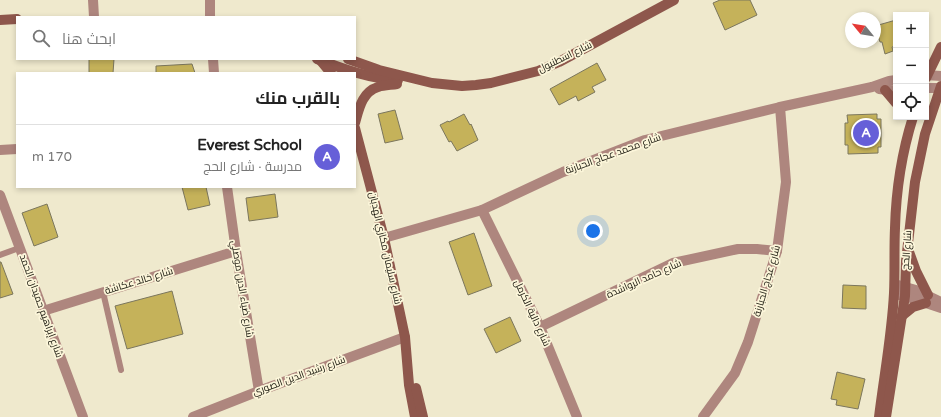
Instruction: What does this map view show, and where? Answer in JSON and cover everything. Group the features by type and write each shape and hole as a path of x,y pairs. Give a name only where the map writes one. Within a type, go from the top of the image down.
{"street":[{"path":"93,0 94,16"},
{"path":"210,0 210,16"},
{"name":"شارع اسطنبول","path":"356,73 377,78 422,81 462,86 476,86 518,77 538,71 559,62 674,0"},
{"path":"0,20 16,19"},
{"path":"929,70 941,47"},
{"path":"213,60 214,72"},
{"path":"319,60 330,72"},
{"name":"شارع اسطنبول","path":"319,60 350,72"},
{"path":"342,60 350,72"},
{"name":"شارع اسطنبول","path":"351,60 379,70 422,81"},
{"path":"929,76 941,76"},
{"name":"شارع محمد عجاج الحبارنة","path":"384,238 482,210 563,172 646,140 780,107 872,87 893,80"},
{"path":"356,120 362,101 370,91 378,87 422,81"},
{"name":"شارع محمد عجاج الحبارنة","path":"872,87 893,91"},
{"path":"929,88 941,87"},
{"name":"شارع الحج","path":"886,417 906,291 907,245 919,158 925,134 941,87"},
{"path":"885,90 893,99"},
{"name":"شارع عجاج الحبارنة","path":"703,417 735,373 748,342 777,252 786,182 780,107"},
{"path":"905,120 909,130"},
{"name":"شارع الحج","path":"879,417 888,352 894,289 896,213 901,171 912,120"},
{"name":"شارع سليمان مكازي الهدبان","path":"356,132 384,238 405,337 409,385 415,417"},
{"path":"0,150 16,150"},
{"name":"شارع ضياء الدين موصلي","path":"227,188 259,390"},
{"name":"شارع إبراهيم حميدان الحمد","path":"0,195 83,417"},
{"name":"شارع دالية الكرمل","path":"482,210 540,327 577,417"},
{"path":"907,245 927,299 941,308"},
{"name":"شارع حامد الرواشدة","path":"540,327 673,264 738,249 757,249 777,252"},
{"name":"شارع خالد عكاشة","path":"43,311 236,251"},
{"path":"894,289 906,291 927,299 941,302"},
{"path":"902,316 913,307 927,299"},
{"name":"شارع رشيد الدين الصوري","path":"193,417 259,390 405,337"},
{"name":"شارع سليمان مكازي الهدبان","path":"408,369 414,383 423,417"}],"lane":[{"path":"0,255 20,248"},
{"path":"103,292 121,370"}],"building":[{"path":"720,0 750,0 757,15 725,30 713,3"},
{"path":"893,21 893,51 885,54 881,42 881,24"},
{"path":"89,60 114,60 113,72 89,72"},
{"path":"597,63 606,80 592,87 595,92 578,101 576,96 559,105 550,89"},
{"path":"192,64 195,72 156,72 156,66"},
{"path":"395,110 403,139 385,143 378,114"},
{"path":"464,114 470,125 471,124 478,140 457,151 451,141 449,142 440,125"},
{"path":"877,114 877,119 881,119 881,147 878,147 878,153 848,154 848,145 845,145 845,123 848,123 847,115"},
{"path":"182,188 206,188 210,205 188,210"},
{"path":"275,194 278,217 249,221 246,198"},
{"path":"47,204 58,237 34,246 22,213"},
{"path":"474,233 492,286 468,295 449,242"},
{"path":"0,262 13,294 0,298"},
{"path":"843,285 866,286 866,309 842,308"},
{"path":"172,291 183,334 127,349 115,306"},
{"path":"510,317 521,341 496,353 484,329"},
{"path":"837,372 865,379 858,409 836,405 837,400 831,399"}],"place":[{"name":"Everest School","path":"866,133"}]}
